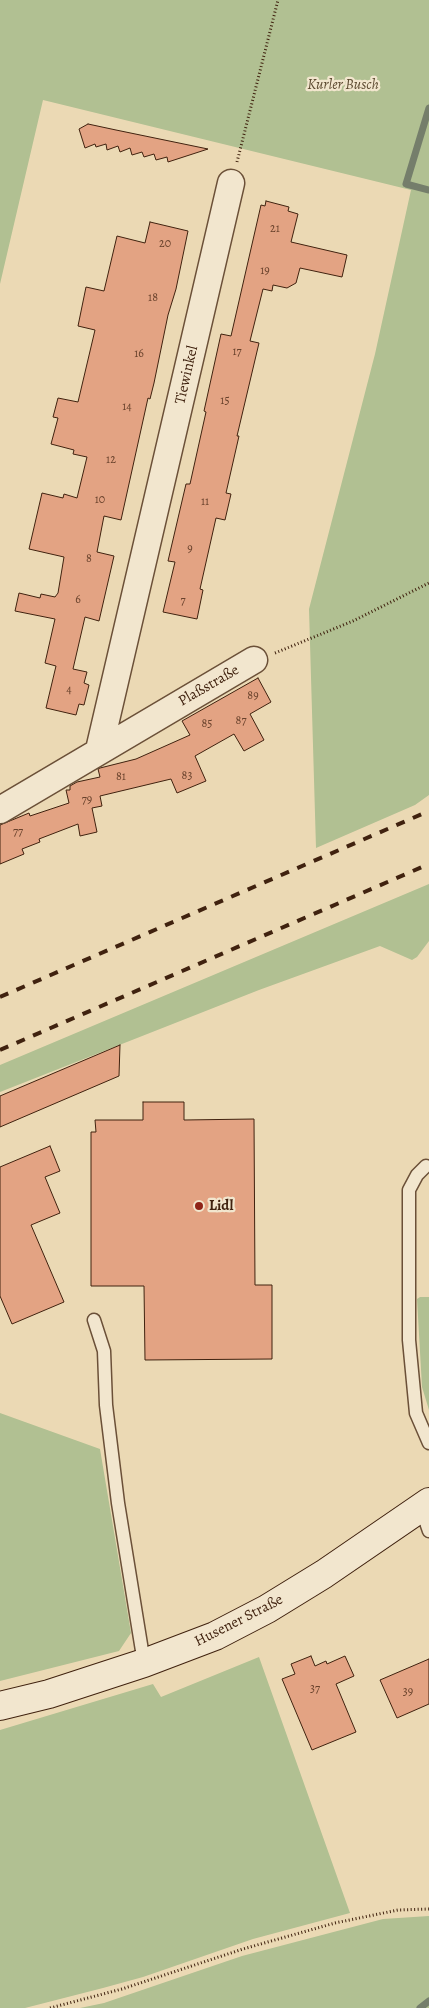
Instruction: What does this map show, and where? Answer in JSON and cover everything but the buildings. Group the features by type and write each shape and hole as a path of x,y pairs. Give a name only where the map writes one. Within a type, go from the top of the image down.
{"street":[{"name":"Tiewinkel","path":"99,750 231,184"},
{"name":"Plaßstraße","path":"0,810 254,660"},
{"name":"Husener Straße","path":"0,1706 49,1694 144,1663 215,1636 268,1609 426,1514"}],"lane":[{"path":"426,1166 417,1175 409,1190 409,1340 416,1413 429,1443"},
{"path":"94,1320 104,1351 106,1405 118,1503 144,1663"}],"path":[{"path":"231,184 278,0"},
{"name":"Plaßstraße","path":"254,660 294,646 353,621 429,583"},
{"path":"50,2008 122,1989 243,1949 335,1923 398,1910 429,1909"}],"green space":[{"name":"Kurler Busch","path":"0,0 429,0 429,795 415,805 316,848 309,609 375,354 411,190 43,100 0,284"},
{"path":"429,884 429,941 417,957 412,960 380,946 259,990 0,1092 0,1065"},
{"path":"429,1297 429,1410 422,1387 417,1299"},
{"path":"0,1413 100,1449 131,1633 119,1651 0,1681"},
{"path":"259,1657 350,1913 253,1939 143,1977 103,1988 25,2008 0,2008 0,1730 153,1684 161,1697"},
{"path":"429,1916 429,2008 80,2008 104,2003 242,1956 383,1919"}],"waterway":[{"path":"429,108 406,184 429,190"},
{"path":"420,2008 429,2001"}],"railway":[{"path":"0,997 429,811"},
{"path":"0,1050 429,864"}],"place":[{"name":"Lidl","path":"199,1206"}]}
